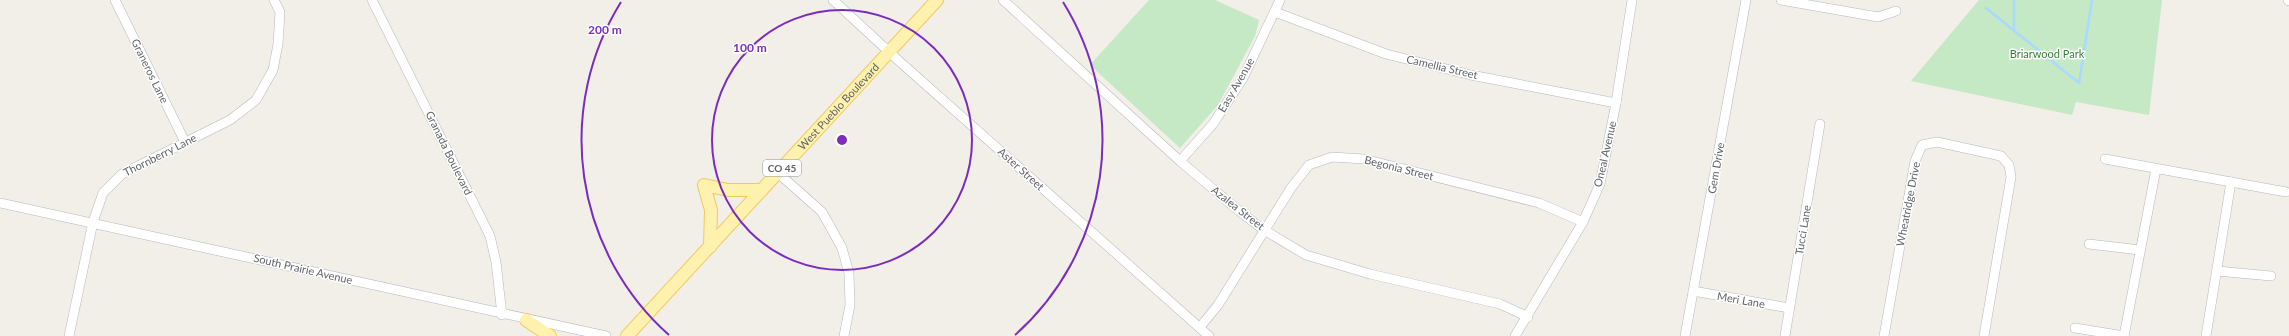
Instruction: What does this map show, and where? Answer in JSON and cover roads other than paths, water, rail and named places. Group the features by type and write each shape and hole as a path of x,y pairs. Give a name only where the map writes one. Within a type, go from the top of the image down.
{"main road":[{"name":"West Pueblo Boulevard","path":"627,336 937,0"},
{"path":"710,247 711,210 704,185 728,190 762,190"},
{"path":"526,320 550,336"}],"street":[{"name":"Graneros Lane","path":"115,0 185,142"},
{"name":"Thornberry Lane","path":"69,336 93,222 103,193 122,174 230,120 256,100 273,70 278,44 280,12 274,0"},
{"name":"Granada Boulevard","path":"372,0 490,236 496,262 502,315"},
{"name":"Aster Street","path":"833,0 1209,336"},
{"name":"Azalea Street","path":"1003,0 1180,161 1264,230 1306,255 1370,274 1500,304 1528,317"},
{"name":"Easy Avenue","path":"1180,161 1213,124 1242,78 1280,0"},
{"name":"Oneal Avenue","path":"1515,336 1528,317 1583,222 1600,184 1616,103 1632,0"},
{"name":"Gem Drive","path":"1685,336 1746,0"},
{"path":"1781,0 1878,17 1896,11"},
{"name":"Camellia Street","path":"1275,12 1386,54 1471,75 1616,103"},
{"name":"Tucci Lane","path":"1785,336 1820,124"},
{"name":"Wheatridge Drive","path":"1884,336 1915,161 1922,145 1937,142 2001,156 2009,165 2011,177 1984,336"},
{"name":"Begonia Street","path":"1200,328 1218,305 1264,230 1309,165 1332,157 1364,158 1539,203 1583,222"},
{"path":"2105,159 2286,192"},
{"path":"2075,328 2124,336 2156,169"},
{"path":"778,174 822,212 842,248 849,273 850,305 844,336"},
{"path":"2206,336 2232,182"},
{"name":"South Prairie Avenue","path":"0,203 93,222 502,315 606,336"},
{"path":"2089,244 2140,250"},
{"path":"2218,270 2271,276"},
{"name":"Meri Lane","path":"1693,291 1789,308"}],"waterway":[{"path":"2014,0 2014,31"},
{"path":"2079,83 2092,0"},
{"path":"1986,8 2079,83"}],"park label":[{"name":"Briarwood Park","path":"2047,54"}]}
